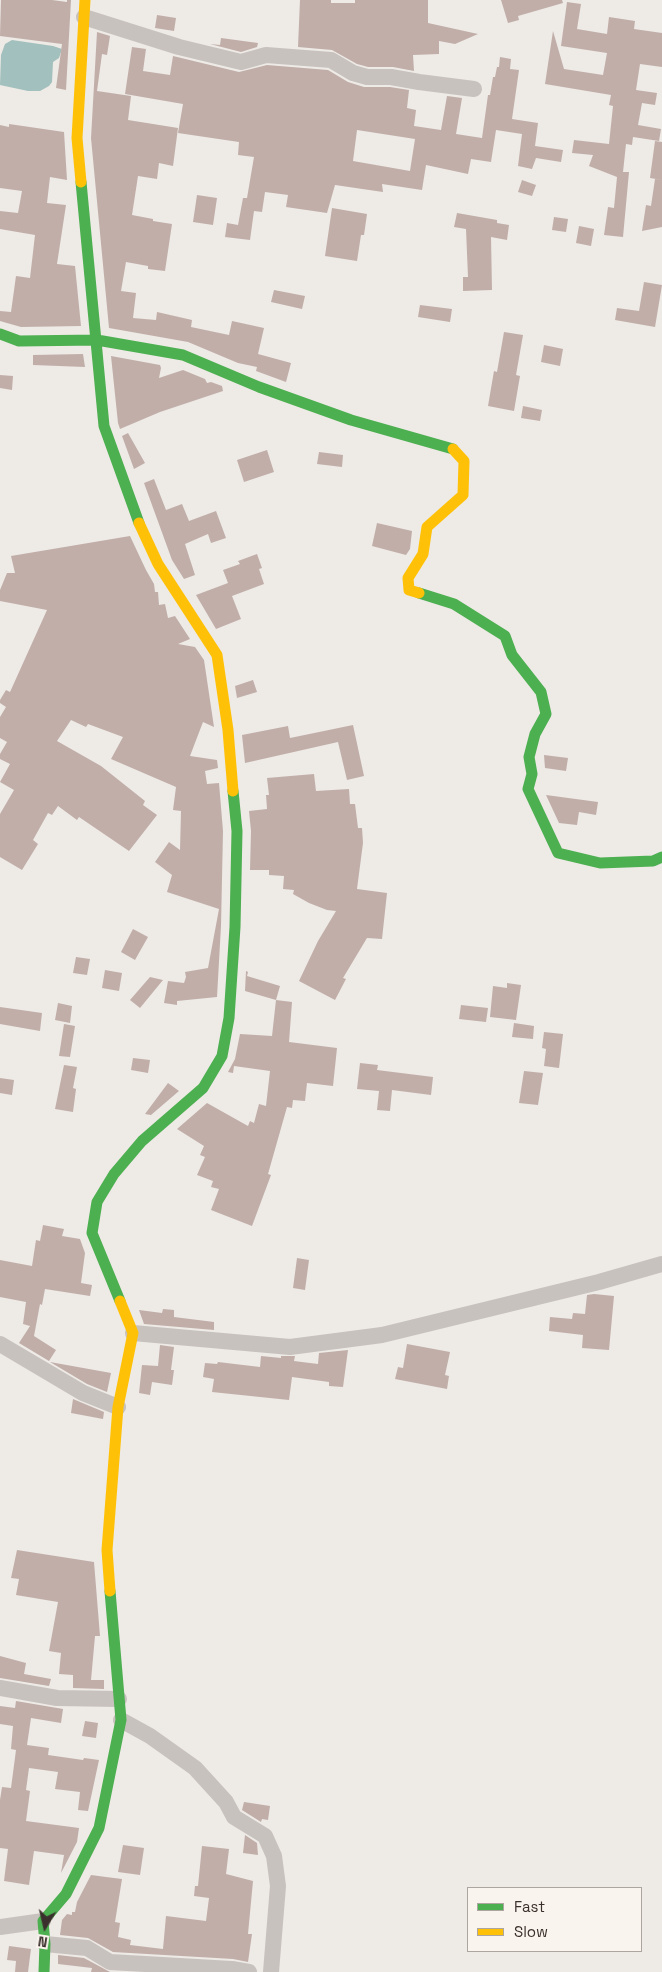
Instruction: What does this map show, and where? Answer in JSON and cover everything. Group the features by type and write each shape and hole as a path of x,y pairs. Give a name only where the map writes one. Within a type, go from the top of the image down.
{"street":[{"path":"0,1927 43,1921 66,1894 99,1828 121,1720 107,1550 118,1407 133,1333 92,1233 97,1202 114,1174 142,1141 203,1088 222,1056 228,1018 235,927 237,831 228,730 218,655 158,564 133,509 104,426 77,138 85,0"},
{"path":"84,17 179,47 241,62 266,55 331,60 353,73 367,77 391,77 474,89"},
{"path":"0,334 19,341 96,340 184,356 259,387 351,420 453,449 464,461 463,495 427,527 423,554 408,578 409,590 454,604 505,636 512,654 541,692 546,714 535,734 529,757 532,774 528,789 558,853 600,863 653,861 662,857"},
{"path":"133,1333 290,1347 354,1339 382,1335 453,1319 662,1264"},
{"path":"0,1344 83,1393 118,1407"},
{"path":"0,1688 57,1698 119,1699"},
{"path":"121,1720 150,1736 195,1768 226,1802 234,1817 265,1836 274,1856 278,1886 271,1972"},
{"path":"43,1921 45,1944 44,1972"},
{"path":"45,1944 88,1948 110,1962 232,1969 249,1972"}],"water":[{"path":"12,40 62,49 59,58 53,62 52,82 49,86 40,91 28,91 0,85 1,55 5,44"}],"building":[{"path":"1,0 52,0 67,2 67,0 71,0 66,90 56,88 62,44 0,36"},
{"path":"300,0 331,0 331,3 355,3 355,0 428,0 428,23 478,34 455,44 439,41 439,54 413,55 414,71 393,67 368,67 357,64 332,50 298,47"},
{"path":"501,0 562,0 563,3 518,16 519,20 508,23"},
{"path":"567,2 581,4 577,29 607,34 609,17 635,21 634,29 662,33 662,67 640,64 636,90 657,93 655,105 642,103 638,125 661,129 659,141 633,137 632,145 626,144 623,172 629,172 623,237 604,235 608,207 614,208 617,177 589,166 593,155 572,153 574,140 609,144 613,106 609,105 611,95 545,84 553,31 564,69 603,75 607,53 561,46"},
{"path":"157,15 176,18 174,31 155,28"},
{"path":"97,32 110,36 107,55 102,54 97,91 131,96 128,120 178,128 173,166 159,163 157,179 138,176 132,215 172,224 165,271 148,269 148,266 126,262 121,291 136,293 133,318 156,320 157,312 192,320 191,327 229,335 232,321 264,328 258,354 291,363 286,382 256,371 257,367 238,363 188,342 109,328 91,138"},
{"path":"221,38 258,43 257,47 241,52 210,44 220,45"},
{"path":"132,47 146,49 143,71 170,75 173,56 239,72 267,65 328,70 348,82 364,87 390,87 409,90 407,108 416,110 414,126 441,130 447,96 462,98 456,134 482,138 488,95 490,95 493,77 495,77 497,67 499,67 500,57 511,59 510,69 519,70 512,119 538,123 535,146 563,150 561,162 536,158 532,169 518,166 522,134 496,130 491,162 471,159 468,174 426,165 422,190 382,184 383,192 335,185 327,213 286,207 288,195 265,192 262,212 254,211 250,240 225,237 227,223 238,225 243,198 247,198 254,157 238,155 239,142 178,133 183,104 125,94","holes":["357,130 415,139 410,171 353,161"]},
{"path":"9,124 64,132 67,180 50,177 47,203 66,205 57,264 75,266 81,326 21,327 0,321 0,311 11,312 16,276 30,278 35,235 0,229 0,211 18,213 22,191 0,188 0,125 9,127"},
{"path":"655,141 662,142 662,180 650,178"},
{"path":"655,179 662,180 662,227 642,231 646,205 651,206"},
{"path":"522,180 536,185 532,196 518,192"},
{"path":"197,195 217,198 213,225 193,222"},
{"path":"332,208 367,214 357,261 325,256"},
{"path":"457,213 497,220 497,223 509,225 507,240 491,237 492,290 463,291 463,277 468,277 466,229 454,227"},
{"path":"554,217 568,219 566,232 552,230"},
{"path":"579,226 594,229 591,246 576,243"},
{"path":"644,282 662,285 655,327 615,320 617,308 639,311"},
{"path":"274,290 305,296 302,309 271,302"},
{"path":"420,305 452,309 450,322 418,317"},
{"path":"504,332 523,335 516,375 520,376 514,411 488,406 494,371 497,372"},
{"path":"544,345 563,349 560,366 541,362"},
{"path":"83,354 85,367 33,365 33,355"},
{"path":"111,356 160,365 159,378 183,370 205,379 207,383 211,382 222,386 223,391 160,412 120,429"},
{"path":"0,375 13,376 12,390 0,388"},
{"path":"523,406 542,410 540,421 521,418"},
{"path":"128,433 145,463 134,469 122,436"},
{"path":"267,450 274,472 244,482 237,460"},
{"path":"319,452 343,455 342,467 317,464"},
{"path":"154,479 166,510 182,504 189,521 216,511 226,538 211,543 208,534 185,544 195,575 184,579 172,560 144,483"},
{"path":"377,523 412,531 410,549 406,555 372,546"},
{"path":"130,536 154,584 155,592 158,592 159,605 165,604 168,618 175,616 190,639 178,644 195,647 204,660 214,727 203,722 190,756 217,760 218,768 205,771 207,784 219,783 223,831 217,997 177,1001 177,1005 164,1003 168,981 184,983 185,972 208,968 219,909 167,892 172,875 155,862 169,842 180,850 181,811 173,810 176,787 111,759 123,737 88,724 86,727 71,720 57,741 101,766 145,801 143,805 157,815 129,851 79,817 77,820 58,806 52,815 48,813 33,840 38,844 22,870 0,857 0,814 14,790 0,782 10,764 0,759 0,754 7,742 0,738 0,717 6,707 0,703 0,700 6,690 10,692 47,610 0,601 0,590 7,573 15,573 11,556"},
{"path":"257,554 262,568 259,569 264,584 232,596 241,619 216,629 196,595 228,583 223,570 240,564 238,561"},
{"path":"253,680 257,692 237,698 235,686"},
{"path":"353,725 364,776 347,780 338,742 245,763 242,735 288,726 290,738"},
{"path":"544,755 568,758 566,771 545,768"},
{"path":"314,774 316,791 349,789 350,804 355,804 358,828 362,828 363,843 357,889 387,893 382,939 367,938 343,978 346,979 335,1000 299,981 318,941 336,911 327,910 309,903 293,894 294,890 283,889 284,876 269,875 269,870 250,870 251,831 249,811 267,809 266,795 269,795 267,778"},
{"path":"546,795 598,802 596,815 579,812 577,825 559,823"},
{"path":"133,929 148,937 135,960 121,952"},
{"path":"76,957 90,959 87,975 73,973"},
{"path":"105,970 122,973 119,991 102,988"},
{"path":"246,971 248,972 247,976 280,986 276,1000 245,991"},
{"path":"150,977 163,980 140,1008 130,1000"},
{"path":"507,983 521,985 516,1020 490,1017 493,986 507,988"},
{"path":"276,1000 292,1002 289,1042 337,1048 333,1086 307,1083 305,1101 293,1100 292,1108 287,1107 268,1174 271,1175 252,1226 211,1210 219,1189 211,1187 213,1181 197,1175 205,1157 200,1155 204,1146 177,1129 207,1103 248,1126 250,1121 254,1123 259,1104 266,1106 270,1071 234,1066 233,1073 228,1072 235,1059 240,1034 272,1036"},
{"path":"58,1003 72,1006 70,1023 55,1020"},
{"path":"461,1005 488,1008 486,1022 459,1019"},
{"path":"0,1007 42,1013 40,1031 0,1024"},
{"path":"514,1023 534,1026 533,1039 512,1037"},
{"path":"64,1024 75,1026 70,1057 59,1056"},
{"path":"544,1032 563,1034 559,1068 544,1066 546,1049 542,1048"},
{"path":"133,1058 150,1060 148,1073 131,1070"},
{"path":"360,1063 378,1065 377,1070 433,1077 431,1095 392,1090 390,1111 377,1110 379,1091 357,1089"},
{"path":"64,1065 77,1067 73,1088 76,1089 73,1112 55,1109"},
{"path":"524,1071 543,1073 538,1105 519,1103"},
{"path":"0,1078 14,1080 12,1095 0,1093"},
{"path":"168,1083 179,1091 151,1115 145,1114"},
{"path":"43,1225 64,1229 62,1236 80,1239 85,1253 81,1283 92,1285 90,1296 45,1289 34,1336 56,1350 49,1361 19,1343 30,1326 23,1324 26,1302 0,1297 0,1260 32,1266 36,1240 40,1241"},
{"path":"297,1258 309,1260 305,1290 293,1288"},
{"path":"587,1295 614,1296 609,1350 582,1348 583,1335 549,1331 550,1317 572,1319 573,1313 585,1314"},
{"path":"163,1309 174,1310 174,1317 214,1322 214,1330 144,1324 139,1310 162,1313"},
{"path":"407,1344 450,1352 445,1375 449,1376 447,1389 395,1379 398,1367 403,1368"},
{"path":"160,1345 174,1347 171,1370 174,1370 172,1385 152,1382 150,1395 139,1393 142,1365 158,1366"},
{"path":"348,1350 343,1387 329,1386 329,1382 292,1377 289,1400 212,1392 214,1379 203,1377 205,1363 217,1364 218,1362 260,1367 261,1356 281,1358 281,1356 295,1356 294,1361 318,1364 319,1353"},
{"path":"50,1362 111,1373 107,1392 87,1384"},
{"path":"73,1399 104,1412 103,1419 71,1413"},
{"path":"17,1550 94,1562 100,1636 95,1636 91,1680 104,1680 104,1689 73,1688 73,1675 59,1674 61,1653 49,1651 58,1602 16,1595 19,1579 11,1578"},
{"path":"0,1656 26,1663 24,1674 51,1679 49,1686 0,1678"},
{"path":"16,1701 63,1709 61,1723 31,1718 27,1745 49,1748 48,1755 83,1760 84,1758 99,1760 88,1811 78,1810 80,1792 55,1789 58,1772 29,1768 26,1790 30,1791 26,1821 79,1828 77,1842 61,1873 64,1855 34,1851 29,1885 4,1881 8,1849 0,1848 0,1800 2,1787 11,1788 16,1750 11,1749 13,1726 0,1724 0,1706 15,1708"},
{"path":"85,1721 98,1723 96,1738 82,1736"},
{"path":"244,1802 270,1806 268,1820 262,1819 261,1822 242,1810"},
{"path":"245,1835 257,1843 258,1855 243,1853"},
{"path":"123,1845 144,1848 140,1875 118,1872"},
{"path":"202,1846 229,1849 226,1874 253,1881 248,1934 252,1934 248,1962 233,1959 113,1952 88,1938 60,1935 62,1920 67,1914 72,1915 72,1912 75,1912 77,1902 91,1875 122,1879 115,1922 120,1923 118,1937 131,1940 130,1945 163,1949 166,1916 206,1921 209,1898 194,1896 195,1886 198,1886"},
{"path":"9,1946 31,1949 28,1972 15,1972 16,1961 7,1960"},
{"path":"58,1955 84,1958 110,1972 91,1972 92,1968 58,1964"}],"traffic: fast":[{"path":"81,182 104,426 139,523"},
{"path":"0,334 19,341 97,340 183,355 259,387 351,420 453,449"},
{"path":"419,593 454,604 505,636 512,655 541,692 546,714 535,734 529,757 532,774 528,789 558,853 600,863 653,861 662,857"},
{"path":"120,1301 92,1233 97,1202 114,1174 142,1141 203,1088 222,1056 229,1018 235,927 237,831 233,791"},
{"path":"44,1972 45,1944 43,1921 66,1894 99,1828 121,1720 110,1591"}],"traffic: slow":[{"path":"81,182 77,138 85,0"},
{"path":"419,593 409,590 408,578 423,554 427,527 463,495 464,461 453,449"},
{"path":"139,523 158,564 217,655 228,730 233,791"},
{"path":"110,1591 107,1550 118,1407 133,1333 120,1301"}]}
